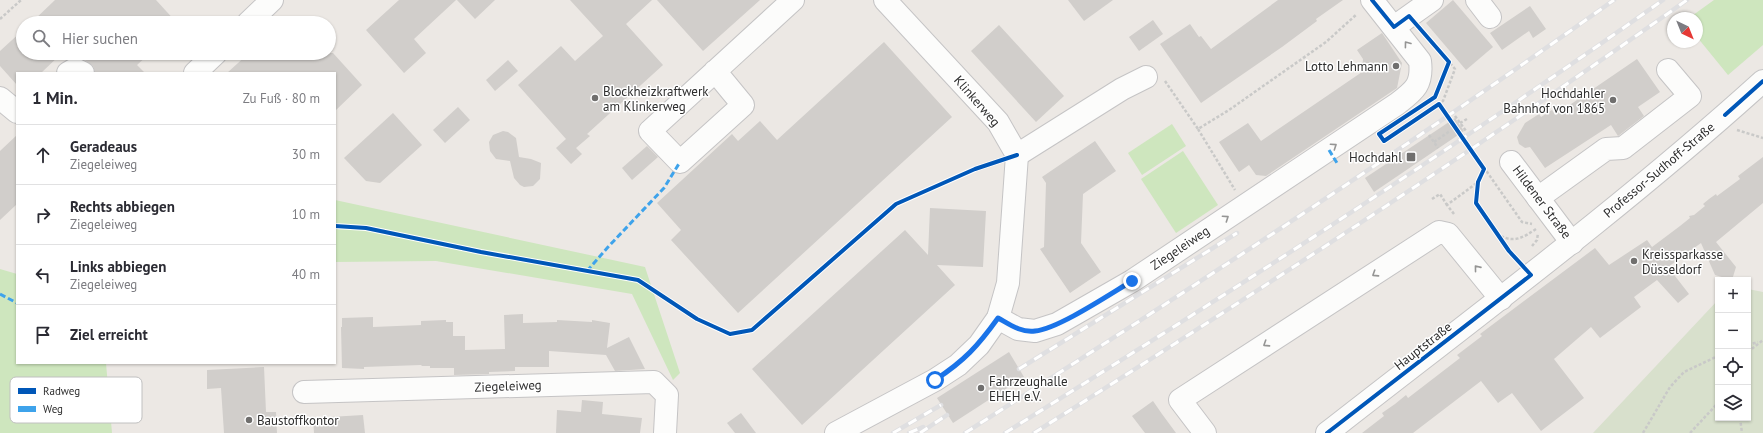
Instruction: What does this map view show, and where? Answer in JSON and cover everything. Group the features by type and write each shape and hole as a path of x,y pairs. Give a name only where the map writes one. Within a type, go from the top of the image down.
{"street":[{"path":"255,16 272,0"},
{"path":"715,71 793,0"},
{"name":"Klinkerweg","path":"885,0 998,122 1017,155"},
{"path":"1373,1 1394,26 1432,0"},
{"name":"Ziegeleiweg","path":"998,318 1018,329 1035,331 1057,324 1132,281 1391,108 1414,91 1422,72 1420,61 1394,26"},
{"path":"196,72 209,60"},
{"path":"70,72 75,69 81,72"},
{"path":"1538,198 1606,149 1623,148 1690,96 1668,70"},
{"path":"836,433 935,380 958,365 979,344 998,318 1008,283 1017,155 1122,89 1146,78"},
{"name":"Professor-Sudhoff-Straße","path":"1572,243 1725,115 1763,81"},
{"path":"0,98 16,111"},
{"name":"Hildener Straße","path":"1511,162 1572,243"},
{"path":"1204,433 1180,400 1439,232 1448,234 1501,299"},
{"name":"Hauptstraße","path":"1327,433 1572,243"},
{"name":"Ziegeleiweg","path":"304,392 654,382 667,395 665,433"}],"path":[{"path":"0,19 21,0"},
{"path":"1198,129 1326,42 1373,1"},
{"path":"1381,138 1384,141 1440,105 1443,101 1455,69 1449,62"},
{"path":"1146,78 1161,75 1198,129 1244,205"},
{"path":"1455,116 1466,131"},
{"path":"1460,123 1467,119"},
{"path":"1730,128 1763,138"},
{"path":"1434,142 1450,131"},
{"path":"1429,135 1438,148"},
{"path":"1478,159 1522,222 1534,224 1539,233 1537,240 1531,247"},
{"path":"1484,169 1478,182 1476,203 1500,236 1509,252"},
{"path":"1451,201 1478,182"},
{"path":"1432,199 1440,194 1447,204"},
{"path":"1500,236 1508,240 1520,239 1536,229"},
{"path":"1516,260 1522,255"},
{"path":"1751,344 1762,341"},
{"path":"1751,350 1762,341"},
{"path":"1643,433 1670,388 1684,372 1715,357"},
{"path":"1690,433 1715,406"},
{"path":"1740,421 1742,433"}],"green space":[{"path":"1714,0 1763,0 1763,45 1728,75 1703,44 1703,12 1697,12"},
{"path":"1172,124 1186,146 1142,175 1128,153"},
{"path":"1183,151 1218,205 1176,233 1141,179"},
{"path":"336,200 645,267 680,373 673,380 632,294 436,261 336,262"},
{"path":"0,269 16,274 16,364 106,364 107,377 10,377 10,423 111,423 112,433 0,433"},
{"path":"1751,290 1763,292 1763,433 1593,433 1715,303 1715,421 1751,421"}],"building":[{"path":"55,0 156,0 171,16 38,16"},
{"path":"399,0 456,0 414,39 426,53 404,73 366,30"},
{"path":"457,0 495,0 475,19"},
{"name":"Blockheizkraftwerk am Klinkerweg","path":"570,0 652,0 626,24 663,65 587,134 590,136 576,148 582,154 571,164 556,148 566,139 518,85 561,46 575,61 603,36"},
{"path":"657,0 760,0 703,51"},
{"path":"1068,0 1113,0 1084,21"},
{"path":"1278,0 1343,0 1316,19 1317,21 1282,47 1201,103 1160,44 1190,24 1199,37 1201,36 1211,49"},
{"path":"1453,0 1493,47 1466,70 1426,23"},
{"path":"1530,6 1546,29 1533,38 1529,31 1502,50 1490,33"},
{"path":"1153,20 1163,34 1139,51 1129,37"},
{"path":"999,25 1064,96 1036,122 971,51"},
{"path":"1382,33 1402,63 1397,88 1266,176 1256,175 1249,165 1239,172 1219,142 1248,123 1261,141 1362,72 1363,59 1357,50"},
{"path":"16,36 16,60 55,60 42,72 16,72 16,84 0,66 0,51"},
{"path":"884,42 952,117 738,313 671,240 681,230 657,203 732,134 738,141 760,121 777,140"},
{"path":"336,56 362,85 336,110 336,72 228,72 241,60 336,60"},
{"name":"Hochdahler Bahnhof von 1865","path":"1637,59 1660,92 1638,107 1644,116 1618,136 1611,125 1545,168 1530,147 1525,148 1519,144 1517,137 1525,123 1539,114 1541,117 1552,110 1555,115"},
{"path":"85,60 142,60 137,65 144,72 95,72 93,66"},
{"path":"508,60 518,71 495,91 486,80"},
{"path":"458,107 470,120 445,143 433,130"},
{"path":"393,113 422,145 380,183 366,181 344,158"},
{"path":"1455,118 1464,131 1374,192 1365,178"},
{"path":"503,131 508,132 516,138 519,157 531,159 541,163 540,179 533,186 524,187 520,185 514,178 510,161 496,159 490,151 489,142 493,135"},
{"path":"16,136 16,205 0,220 0,151"},
{"path":"1095,141 1116,171 1083,194 1081,243 1101,272 1070,293 1040,249 1044,247 1046,183 1042,177"},
{"path":"647,146 658,157 632,180 622,168"},
{"path":"1763,157 1763,203 1716,242 1736,267 1733,277 1722,277 1715,275 1701,243 1668,267 1689,294 1678,303 1657,280 1634,297 1641,307 1600,338 1591,327 1554,359 1584,398 1541,431 1512,393 1498,403 1481,381 1413,433 1362,433 1384,416 1382,413 1406,395 1408,398 1460,358 1457,355 1482,336 1480,334 1595,248 1609,265 1647,240 1652,247 1690,218 1689,216 1694,215 1705,206 1703,204 1709,199 1716,194 1717,196 1740,179 1738,176"},
{"path":"930,208 986,211 983,267 937,265 955,285 802,425 752,369 905,230 928,255"},
{"path":"523,314 523,323 557,322 557,320 592,322 592,320 610,323 607,348 629,337 645,369 615,371 606,355 549,351 549,367 515,367 515,371 489,372 489,374 454,375 454,368 430,368 430,366 421,365 364,367 364,369 342,368 342,318 373,317 373,327 421,325 421,321 446,320 446,322 453,322 453,336 465,336 465,350 505,349 504,315"},
{"name":"Fahrzeughalle EHEH e.V.","path":"1009,352 1024,377 953,423 937,398"},
{"path":"264,367 266,412 276,412 277,433 224,433 221,388 207,389 207,370"},
{"path":"582,400 603,402 602,414 642,418 640,433 556,433 557,410 581,412"},
{"path":"1153,401 1176,433 1145,433 1132,416"},
{"path":"741,413 756,433 735,433 727,423"},
{"path":"363,415 365,433 314,433 313,418"}],"railway":[{"path":"965,433 1292,221 1454,112 1614,0"},
{"path":"1005,433 1255,275 1420,167 1663,0"},
{"path":"1034,433 1364,221 1526,112 1687,0"},
{"path":"1019,369 1237,233"},
{"path":"893,433 941,405"},
{"path":"920,433 947,415"},
{"path":"909,433 923,427"}],"marked path":[{"path":"1329,150 1337,163"},
{"path":"587,271 664,188 680,162"},
{"path":"0,294 16,302"}],"cycle path":[{"path":"1327,433 1531,275 1509,251 1476,203 1478,182 1484,169 1439,104 1384,141 1379,134 1435,97 1449,62 1409,16 1394,27 1372,0"},
{"path":"1725,115 1763,81"},
{"path":"336,226 366,228 481,252 638,280 697,319 730,334 752,330 896,204 975,169 1017,155"}],"place":[{"name":"Lotto Lehmann","path":"1396,66"},
{"name":"Blockheizkraftwerk am Klinkerweg","path":"595,98"},
{"name":"Hochdahler Bahnhof von 1865","path":"1613,100"},
{"name":"Hochdahl","path":"1411,157"},
{"name":"Kreissparkasse Düsseldorf","path":"1634,261"},
{"name":"Fahrzeughalle EHEH e.V.","path":"981,388"},
{"name":"Baustoffkontor","path":"249,420"}],"route":[{"path":"935,380 958,365 979,344 998,318 1018,329 1035,331 1057,324 1132,281"}]}
